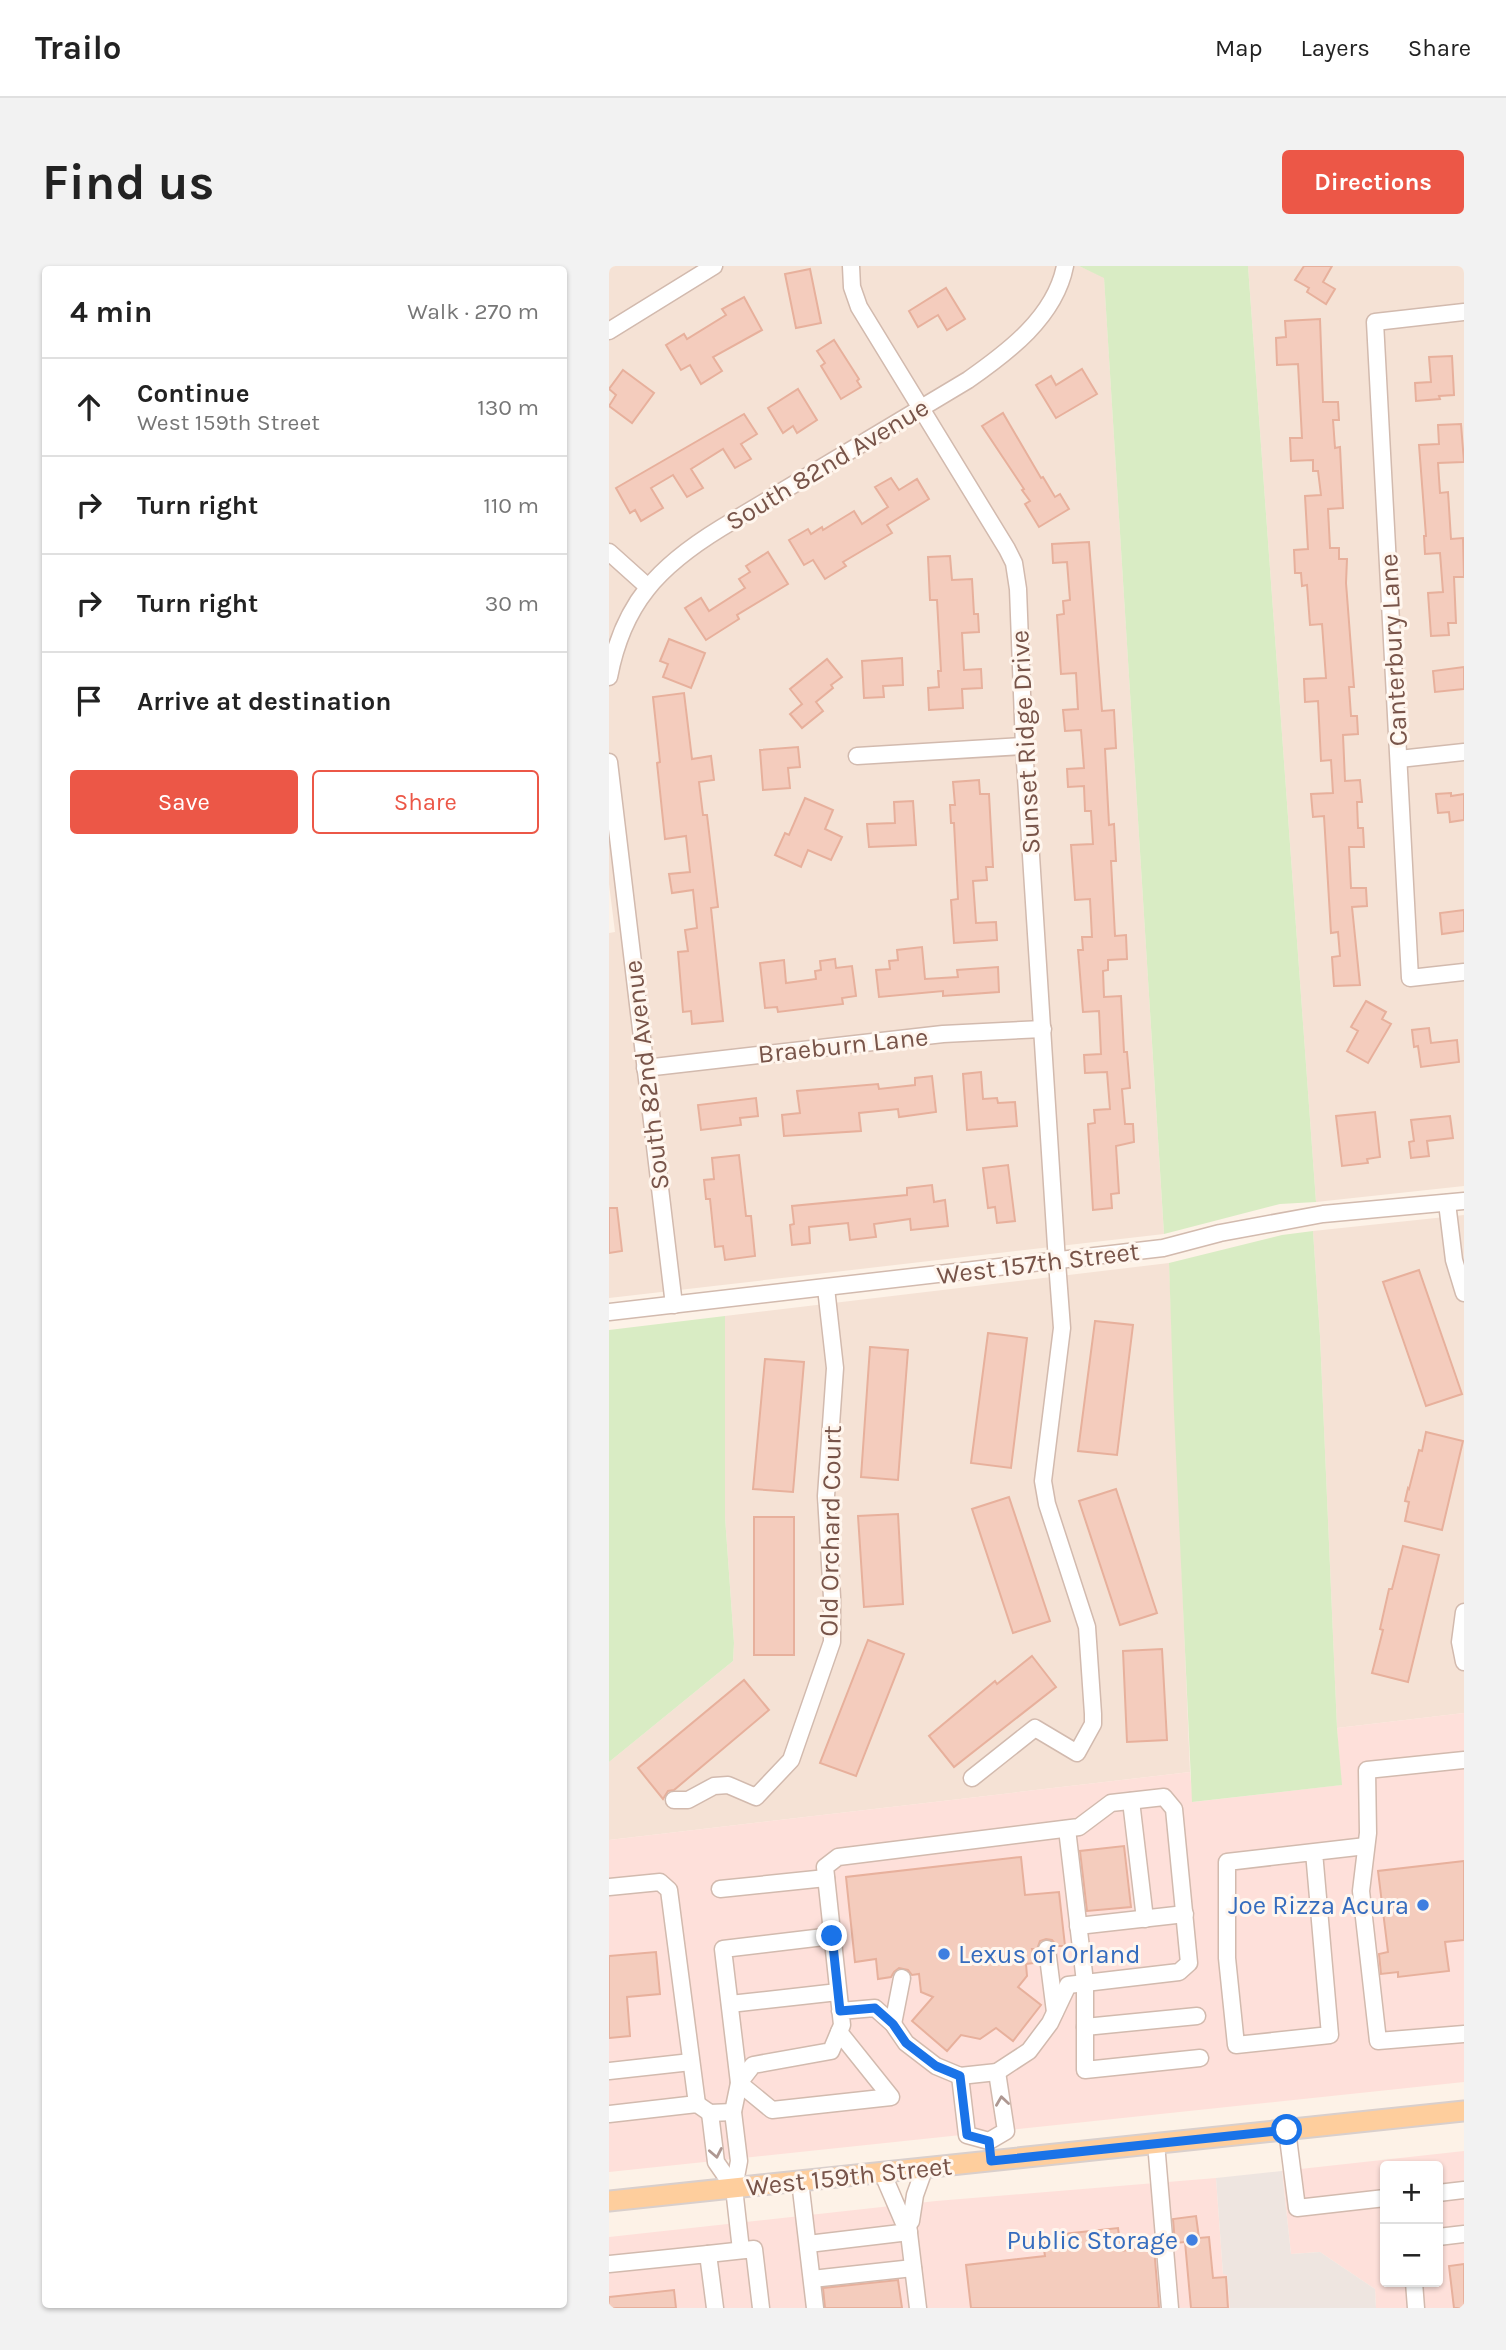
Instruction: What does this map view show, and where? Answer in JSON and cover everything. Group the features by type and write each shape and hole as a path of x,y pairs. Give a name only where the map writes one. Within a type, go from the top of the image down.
{"main road":[{"name":"West 159th Street","path":"609,2201 925,2167 990,2151 1156,2143 1464,2111"}],"street":[{"path":"609,331 715,266"},
{"name":"Sunset Ridge Drive","path":"851,266 852,287 859,307 1014,563 1018,589 1024,746 1062,1328 1043,1481 1047,1504 1087,1627 1093,1724 1077,1753 1035,1728 972,1779"},
{"name":"South 82nd Avenue","path":"609,677 613,654 623,626 664,568 691,546 988,367 1049,307 1065,266"},
{"name":"Canterbury Lane","path":"1464,312 1374,322 1410,978 1464,972"},
{"path":"609,552 648,587"},
{"path":"857,755 1024,746"},
{"path":"1399,759 1464,752"},
{"name":"South 82nd Avenue","path":"609,762 674,1305"},
{"name":"Braeburn Lane","path":"645,1068 943,1034 1043,1029"},
{"name":"West 157th Street","path":"609,1312 1057,1262 1163,1248 1220,1233 1323,1214 1464,1201"},
{"path":"1447,1203 1454,1260 1464,1293"},
{"name":"Old Orchard Court","path":"674,1800 688,1800 714,1786 728,1784 756,1797 791,1760 832,1642 826,1496 835,1368 826,1288"},
{"path":"1464,1612 1460,1642 1464,1662"},
{"path":"1464,1760 1367,1770 1368,1833 1361,1891 1378,2041 1464,2034"},
{"path":"739,2083 754,2065 831,2051 842,2025 840,2011 825,1867 838,1857 1079,1827 1111,1803 1164,1797 1174,1809 1189,1963 1179,1972 1068,1984 1050,2023 1028,2051 997,2072 960,2076 936,2066 906,2043 893,2024 875,2008 840,2011"},
{"path":"1131,1801 1145,1919"},
{"path":"1067,1829 1085,1982 1085,2070 1200,2058"},
{"path":"1314,1852 1330,2035 1236,2045 1227,1958 1227,1862 1366,1846"},
{"path":"720,1889 826,1878"},
{"path":"609,1887 660,1882 669,1890 691,2062 716,2162 734,2188"},
{"path":"1078,1926 1185,1914"},
{"path":"741,2250 734,2188 739,2161 733,2112 739,2083 723,1949 832,1936"},
{"path":"1047,1949 1055,2012"},
{"path":"893,2024 902,1978"},
{"path":"730,2004 838,1992"},
{"path":"1085,2027 1197,2016"},
{"path":"739,2083 772,2110 891,2097 839,2032"},
{"path":"609,2071 691,2062"},
{"path":"960,2076 967,2135 990,2151 1006,2131 997,2072"},
{"path":"609,2114 704,2108 733,2112"},
{"path":"1287,2130 1297,2208 1380,2199"},
{"path":"1156,2143 1170,2308"},
{"path":"908,2229 915,2195 925,2167"},
{"path":"882,2172 908,2229 918,2308"},
{"path":"800,2181 815,2308"},
{"path":"1443,2192 1464,2190"},
{"path":"808,2244 908,2229"},
{"path":"1443,2236 1464,2234"},
{"path":"609,2264 754,2249 761,2308"},
{"path":"708,2254 715,2308"},
{"path":"812,2279 913,2268"},
{"path":"1414,2287 1416,2308"}],"shaded area":[{"path":"609,266 1079,266 1104,277 1164,1234 609,1298 609,933 615,932 609,884"},
{"path":"1248,266 1464,266 1464,1186 1316,1202"},
{"path":"1464,1215 1464,1713 1337,1728 1313,1231"},
{"path":"1169,1263 1190,1772 609,1840 609,1762 733,1661 725,1517 725,1316"},
{"path":"1464,1713 1464,2082 609,2172 609,1840 1190,1772 1193,1802 1341,1785 1337,1728"},
{"path":"1464,2151 1464,2308 1376,2308 1375,2289 1320,2252 1291,2254 1282,2171"},
{"path":"1282,2171 1291,2254 1320,2252 1375,2289 1376,2308 1230,2308 1227,2275 1223,2274 1216,2178"},
{"path":"1216,2178 1223,2274 1227,2274 1230,2308 609,2308 609,2237 936,2201"}],"green space":[{"path":"1079,266 1248,266 1316,1202 1280,1204 1164,1234 1104,278"},
{"path":"1313,1231 1342,1785 1192,1802 1169,1263 1282,1235"},
{"path":"725,1316 725,1517 733,1661 609,1762 609,1330"}],"building":[{"path":"1304,266 1332,266 1323,282 1335,289 1326,304 1307,292 1309,288 1295,280"},
{"path":"810,269 821,323 796,328 785,274"},
{"path":"946,288 965,319 947,330 938,315 918,327 909,311"},
{"path":"744,297 762,330 713,357 722,371 701,384 690,365 681,370 666,345 684,334 687,339 726,315 722,309"},
{"path":"1320,319 1323,402 1338,402 1339,420 1333,420 1335,448 1340,447 1343,508 1328,509 1330,548 1339,548 1339,559 1347,559 1346,583 1354,687 1349,687 1351,716 1357,716 1358,734 1343,735 1345,781 1360,780 1362,802 1357,802 1358,828 1363,828 1364,847 1349,847 1351,888 1366,888 1367,906 1352,907 1360,985 1334,986 1332,957 1340,956 1338,932 1331,933 1324,816 1313,817 1311,794 1333,793 1331,760 1321,761 1318,701 1305,702 1304,679 1326,678 1322,624 1310,625 1307,585 1302,586 1301,573 1295,573 1294,550 1308,549 1305,496 1321,495 1318,471 1313,471 1313,460 1291,461 1290,438 1302,438 1298,364 1277,365 1276,338 1286,337 1285,321"},
{"path":"834,340 859,379 857,381 861,387 841,399 821,366 825,363 817,351"},
{"path":"1452,356 1454,395 1416,401 1415,383 1431,382 1429,357"},
{"path":"1082,369 1097,394 1056,418 1036,385 1051,376 1056,385"},
{"path":"623,370 654,393 632,423 609,406 616,395 609,389"},
{"path":"798,389 817,420 797,433 793,426 783,433 768,408"},
{"path":"1003,413 1041,478 1043,477 1055,497 1060,494 1069,509 1039,527 1025,504 1030,501 1022,490 1024,489 982,426"},
{"path":"744,414 757,434 741,444 751,459 735,468 723,449 691,469 703,488 687,497 673,475 651,488 663,508 641,521 635,510 630,513 616,488"},
{"path":"1461,424 1464,462 1438,463 1440,493 1448,492 1451,539 1463,538 1464,577 1454,577 1456,623 1448,623 1449,635 1431,636 1428,593 1443,592 1440,553 1425,554 1419,445 1439,444 1438,425"},
{"path":"891,478 899,490 917,479 929,499 887,525 892,533 843,562 846,566 825,579 813,560 804,565 789,540 808,529 811,534 822,527 823,530 854,511 862,524 888,507 875,487"},
{"path":"1089,542 1102,711 1114,710 1116,748 1105,749 1109,825 1114,824 1116,861 1111,861 1115,936 1126,935 1127,959 1108,960 1108,970 1103,971 1104,997 1121,996 1124,1052 1127,1052 1130,1088 1122,1089 1125,1124 1133,1124 1134,1142 1116,1146 1119,1193 1111,1194 1112,1208 1093,1210 1088,1124 1095,1123 1094,1110 1110,1109 1107,1072 1085,1073 1084,1055 1101,1054 1099,1011 1083,1012 1078,950 1083,950 1082,937 1092,937 1090,899 1075,900 1071,845 1093,844 1091,811 1085,811 1084,786 1068,787 1067,769 1084,768 1081,730 1065,731 1063,710 1078,709 1076,673 1061,674 1057,615 1064,614 1063,601 1070,600 1067,562 1053,563 1052,544"},
{"path":"768,552 788,584 737,615 739,619 706,640 685,608 701,598 709,611 745,588 739,579 750,572 746,566"},
{"path":"950,556 952,580 972,579 974,614 978,614 979,632 962,633 964,670 981,669 982,688 962,689 963,708 929,710 928,688 939,687 938,671 941,671 937,600 930,600 928,557"},
{"path":"669,639 705,653 691,688 663,677 668,664 660,661"},
{"path":"902,658 903,685 883,686 884,697 864,698 862,661"},
{"path":"827,659 842,677 816,702 823,711 802,728 790,714 802,704 790,689"},
{"path":"1464,667 1464,689 1435,692 1433,671"},
{"path":"684,693 692,759 711,756 714,780 699,782 703,815 707,815 718,907 711,908 723,1021 692,1024 691,1011 683,1012 678,952 688,951 685,930 697,928 693,890 672,893 669,874 690,872 686,836 665,839 653,697"},
{"path":"798,747 800,767 788,768 790,788 763,790 760,750"},
{"path":"979,780 980,794 989,794 993,867 986,867 987,880 973,881 976,923 996,922 997,940 954,943 951,900 958,899 954,823 951,823 950,805 955,805 953,782"},
{"path":"1451,793 1451,796 1464,794 1464,820 1450,822 1449,812 1438,813 1436,794"},
{"path":"805,798 833,810 825,829 842,837 831,860 808,850 801,867 775,855 785,833 789,835"},
{"path":"913,801 916,845 869,847 867,824 895,823 894,802"},
{"path":"1464,910 1464,931 1442,934 1440,913"},
{"path":"922,947 925,979 958,977 957,970 998,967 999,992 943,996 943,991 879,997 876,970 890,969 889,961 898,960 897,950"},
{"path":"835,959 836,968 852,966 856,996 842,998 843,1004 778,1012 777,1007 765,1008 760,963 784,960 786,983 816,979 815,971 821,970 820,961"},
{"path":"1366,1001 1386,1012 1382,1019 1391,1024 1368,1063 1347,1051 1358,1031 1351,1027"},
{"path":"1429,1028 1431,1043 1457,1040 1459,1062 1421,1067 1412,1030"},
{"path":"981,1072 983,1099 997,1098 998,1103 1015,1102 1017,1126 967,1130 963,1074"},
{"path":"932,1076 936,1112 899,1117 898,1109 859,1113 861,1131 784,1136 782,1115 800,1113 797,1091 878,1084 879,1089 915,1085 915,1078"},
{"path":"756,1098 758,1116 740,1118 741,1125 701,1130 698,1105"},
{"path":"1375,1112 1380,1157 1367,1159 1368,1163 1342,1166 1336,1116"},
{"path":"1450,1116 1453,1138 1427,1141 1429,1156 1411,1158 1409,1142 1414,1141 1411,1120"},
{"path":"739,1155 746,1216 751,1216 755,1256 725,1260 723,1246 715,1247 710,1199 706,1199 704,1180 714,1179 712,1158"},
{"path":"1008,1165 1015,1221 997,1223 995,1207 988,1208 983,1168"},
{"path":"932,1185 934,1202 945,1200 948,1226 911,1230 910,1219 874,1224 876,1237 850,1240 848,1223 809,1227 810,1243 792,1245 792,1206 907,1195 907,1188"},
{"path":"609,1208 617,1208 622,1251 609,1253"},
{"path":"1419,1270 1462,1394 1426,1406 1383,1282"},
{"path":"1095,1321 1133,1325 1117,1455 1078,1451"},
{"path":"988,1333 1027,1338 1011,1468 971,1463"},
{"path":"870,1347 908,1350 898,1480 861,1477"},
{"path":"765,1359 804,1362 793,1492 753,1489"},
{"path":"1426,1432 1463,1441 1442,1530 1405,1521 1409,1502 1405,1501 1408,1488"},
{"path":"1116,1489 1157,1613 1120,1625 1079,1501"},
{"path":"1009,1497 1050,1621 1013,1633 972,1509"},
{"path":"898,1514 903,1604 864,1607 858,1516"},
{"path":"754,1517 794,1517 794,1655 754,1655"},
{"path":"1403,1546 1439,1555 1408,1682 1372,1673 1383,1630 1380,1629 1389,1589 1392,1589"},
{"path":"868,1640 904,1654 856,1776 820,1763"},
{"path":"1162,1649 1167,1740 1127,1742 1123,1651"},
{"path":"1032,1656 1056,1687 954,1767 929,1736 995,1681 997,1684"},
{"path":"744,1680 769,1710 674,1790 668,1791 663,1799 638,1768"},
{"path":"1124,1846 1131,1907 1087,1911 1080,1851"},
{"name":"Lexus of Orland","path":"1021,1857 1025,1895 1059,1892 1065,1946 1057,1946 1052,1940 1046,1939 1040,1941 1037,1949 1032,1949 1035,1963 1026,1964 1027,1976 1018,1987 1041,2005 1013,2041 996,2028 980,2039 961,2035 947,2051 912,2021 933,1997 921,1992 919,1974 912,1975 908,1970 899,1968 891,1977 878,1979 876,1959 855,1962 846,1877"},
{"name":"Joe Rizza Acura","path":"1464,1861 1464,1940 1445,1942 1449,1971 1398,1977 1398,1972 1381,1974 1379,1954 1388,1952 1378,1871"},
{"path":"656,1952 660,1994 627,1997 630,2036 609,2038 609,1956"},
{"path":"1196,2216 1199,2238 1209,2237 1213,2278 1226,2277 1228,2308 1191,2308 1185,2242 1175,2243 1173,2219"},
{"path":"1118,2228 1121,2251 1154,2247 1159,2308 971,2308 966,2265 1045,2256 1043,2243 1048,2243 1047,2239 1054,2238 1054,2235"},
{"path":"1464,2264 1464,2308 1454,2308 1449,2266"},
{"path":"898,2280 902,2308 825,2308 823,2288"},
{"path":"674,2290 676,2308 609,2308 609,2297"}],"place":[{"name":"Joe Rizza Acura","path":"1423,1905"},
{"name":"Lexus of Orland","path":"944,1954"},
{"name":"Public Storage","path":"1192,2240"}],"route":[{"path":"832,1936 840,2011 875,2008 893,2024 906,2043 936,2066 960,2076 967,2135 989,2141 991,2161 1287,2130"}]}
